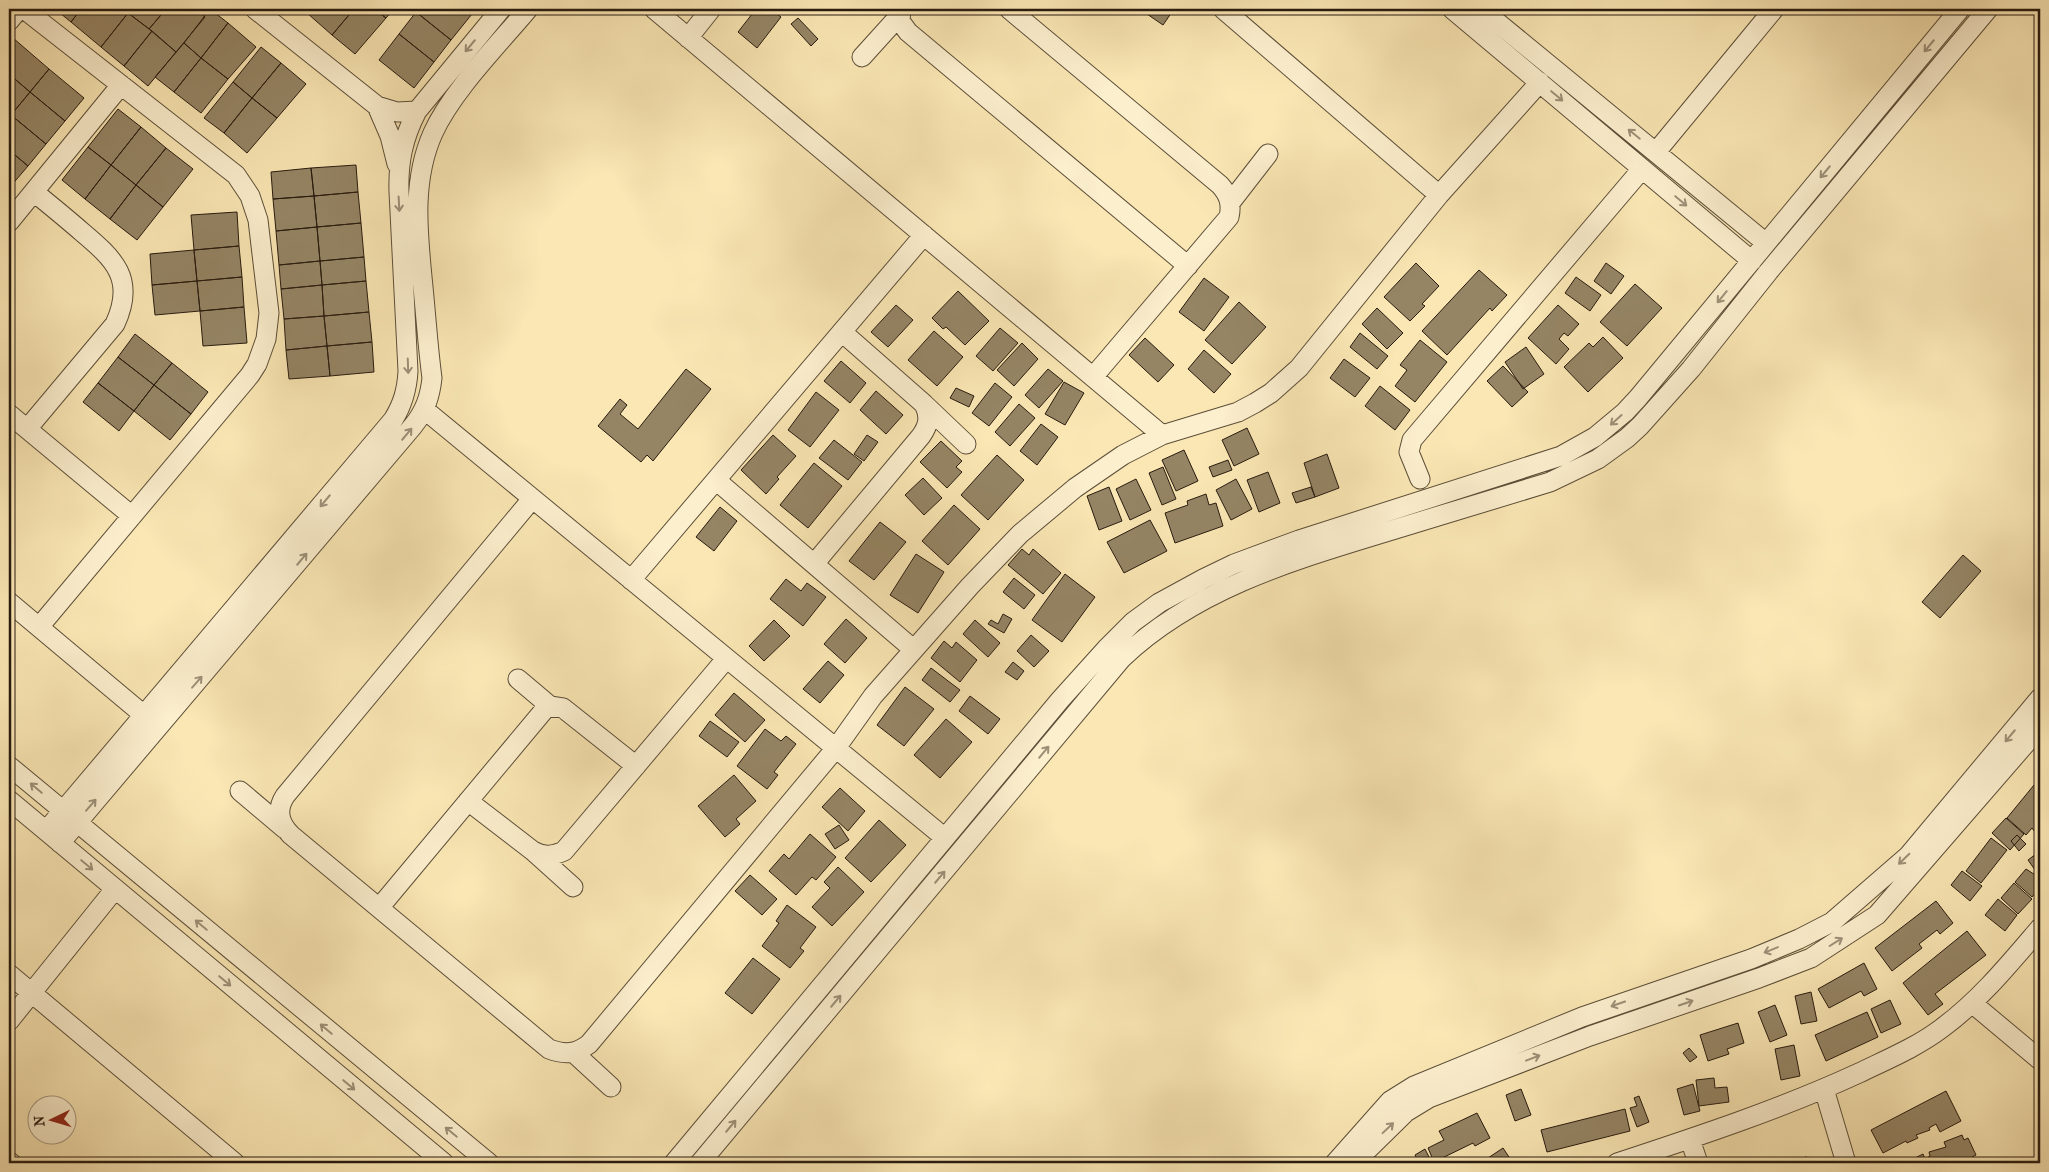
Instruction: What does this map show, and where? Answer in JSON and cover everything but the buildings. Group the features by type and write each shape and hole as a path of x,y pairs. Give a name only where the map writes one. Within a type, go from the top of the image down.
{"street":[{"path":"9,21 19,9"},
{"path":"24,9 226,166 244,185 258,220 269,313 266,339 257,364 250,375 40,627"},
{"path":"256,9 377,106 396,112 417,111"},
{"path":"398,168 405,138 417,111 501,9"},
{"path":"53,837 145,716 393,420 400,409 408,384 411,259 420,179 425,155 445,111 528,9"},
{"path":"654,9 1162,435"},
{"path":"688,38 711,9"},
{"path":"1009,9 1220,185 1228,196 1230,203 1229,217 1093,378"},
{"path":"1223,9 1440,195"},
{"path":"1452,9 1507,42 1656,152 1766,244"},
{"path":"1481,9 1540,82 1752,261"},
{"path":"1656,152 1774,9"},
{"path":"674,1163 1060,700 1122,632 1146,612 1172,596 1234,564 1266,551 1408,504 1561,456 1611,426 1675,354 1960,9"},
{"path":"700,1163 1122,658 1147,635 1182,611 1229,587 1280,566 1550,482 1583,468 1627,438 1692,369 1776,263 1988,9"},
{"path":"900,12 900,22 908,32 1188,266"},
{"path":"862,57 900,12"},
{"path":"240,791 550,1049 566,1054 574,1053 589,1044 836,748 873,696 994,560 1045,512 1075,488 1123,455 1162,435 1238,412 1271,394 1285,382 1299,368 1440,195 1540,82"},
{"path":"9,222 121,84"},
{"path":"70,816 281,584 413,426 424,410 430,394 432,378 411,259 398,168 390,136 377,106"},
{"path":"1230,203 1268,154"},
{"path":"1420,479 1409,452 1412,440 1642,169"},
{"path":"28,429 115,324 122,306 123,296 120,275 108,254 34,192"},
{"path":"631,580 924,235"},
{"path":"842,332 924,404 966,444"},
{"path":"1675,354 1692,369"},
{"path":"814,564 926,429 928,420 924,404"},
{"path":"424,410 945,838"},
{"path":"9,414 132,516"},
{"path":"717,481 914,649"},
{"path":"285,830 279,816 281,802 285,796 532,499"},
{"path":"266,572 281,584"},
{"path":"9,602 145,716"},
{"path":"533,851 545,856 564,851 726,659"},
{"path":"518,679 550,706 563,708 636,766"},
{"path":"1335,1163 1390,1101 1414,1086 1582,1017 1751,959 1799,939 1832,922 1908,856 2040,698"},
{"path":"1060,700 1077,712"},
{"path":"379,908 545,709 550,706"},
{"path":"1354,1163 1406,1112 1429,1098 1590,1036 1759,978 1811,958 1877,915 2040,727"},
{"path":"9,766 489,1163"},
{"path":"9,800 444,1163"},
{"path":"468,801 533,851 573,887"},
{"path":"9,1021 115,888"},
{"path":"1617,1163 1690,1139 1824,1089 1915,1047 1943,1028 1972,1003 2040,928"},
{"path":"9,974 235,1163"},
{"path":"1972,1003 2040,1060"},
{"path":"1582,1017 1590,1036"},
{"path":"574,1053 611,1087"},
{"path":"1824,1089 1846,1163"},
{"path":"388,1116 405,1094"},
{"path":"1690,1139 1698,1163"}]}
